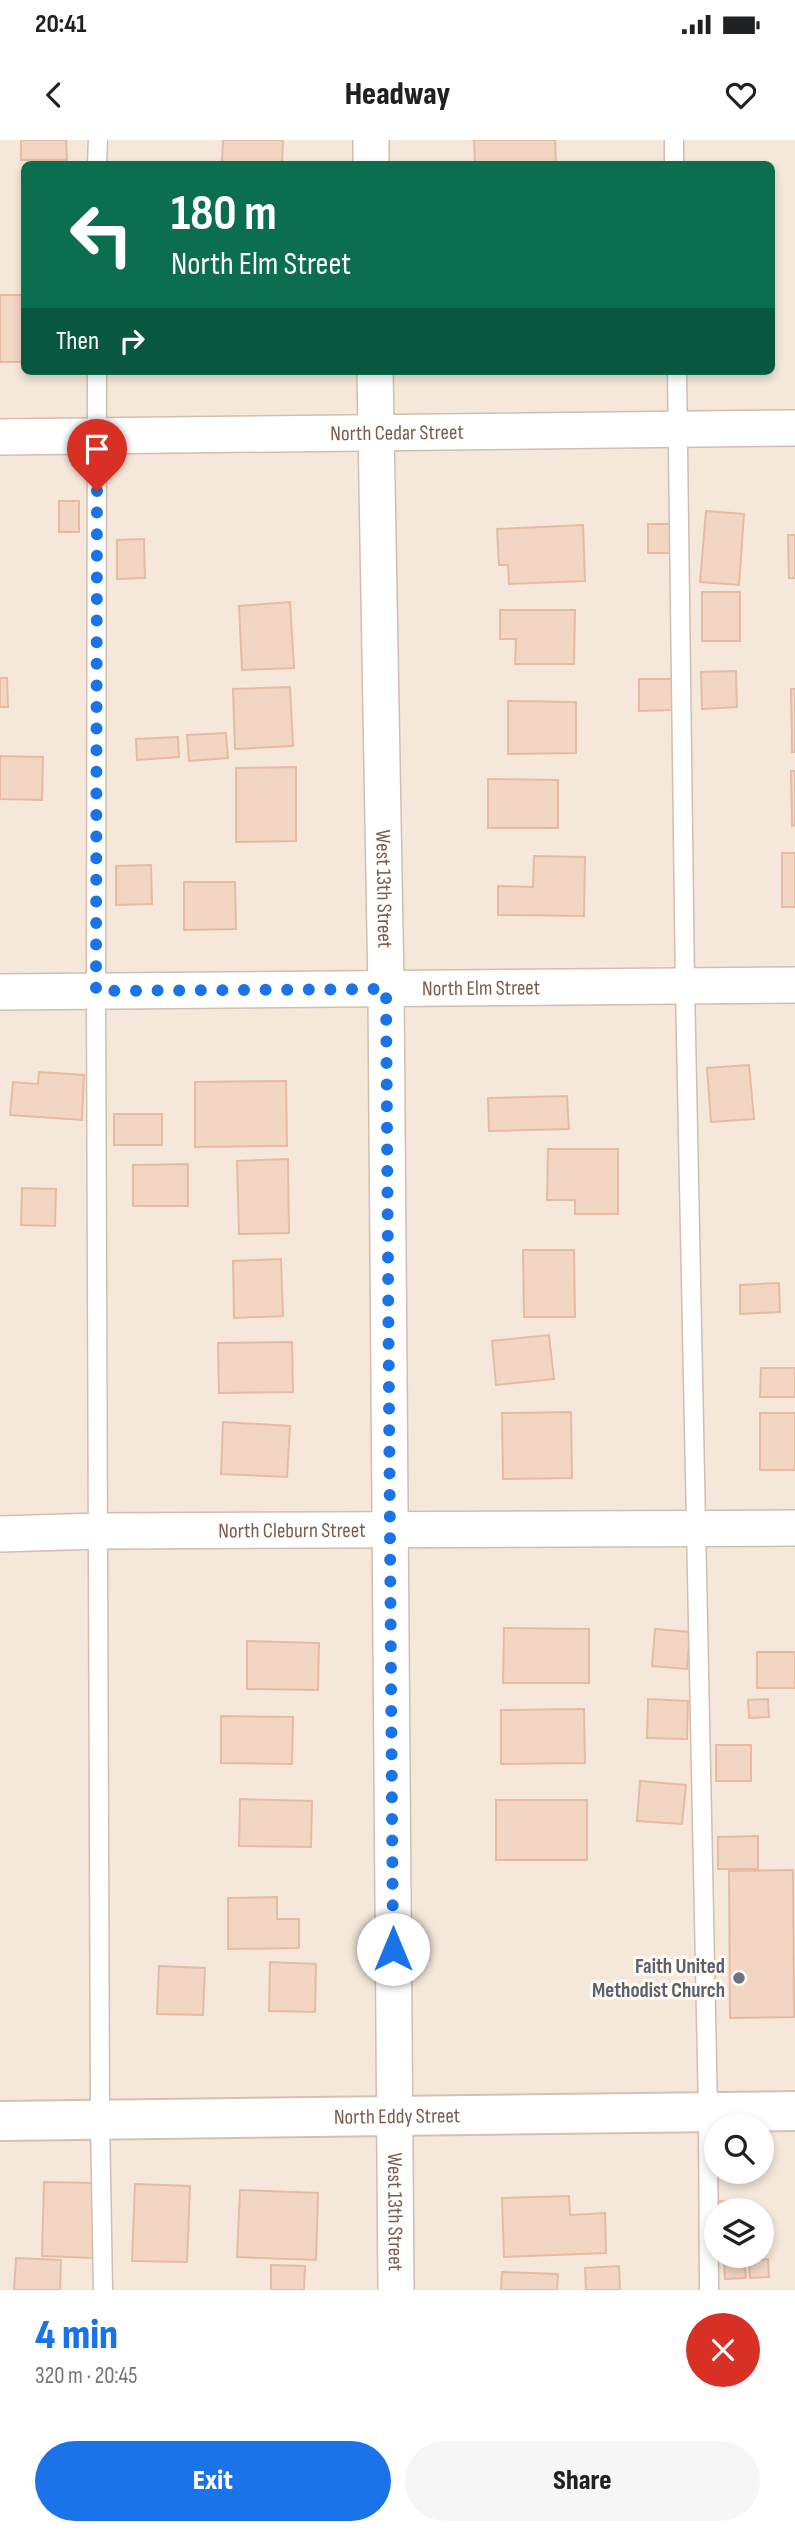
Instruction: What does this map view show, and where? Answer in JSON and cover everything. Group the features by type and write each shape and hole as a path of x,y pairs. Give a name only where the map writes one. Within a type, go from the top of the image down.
{"main road":[{"name":"North Eddy Street","path":"0,2121 795,2111"}],"street":[{"path":"371,140 372,161"},
{"name":"West 13th Street","path":"375,375 386,989 396,2290"},
{"name":"North Cedar Street","path":"0,437 795,428"},
{"name":"North Elm Street","path":"0,992 795,985"},
{"name":"North Cleburn Street","path":"0,1534 98,1531 795,1528"}],"lane":[{"path":"97,140 97,161"},
{"path":"674,140 674,161"},
{"path":"97,375 96,991 103,2290"},
{"path":"677,375 685,986 708,2112 709,2290"}],"shaded area":[{"path":"0,140 795,140 795,2290 0,2290"}],"building":[{"path":"21,140 66,140 67,160 21,160"},
{"path":"223,140 283,140 282,161 222,161"},
{"path":"474,140 555,140 556,161 475,161"},
{"path":"0,295 21,295 21,362 0,362"},
{"path":"59,501 79,501 79,532 59,532"},
{"path":"706,511 744,514 739,585 700,582"},
{"path":"648,524 673,524 673,553 648,553"},
{"path":"583,525 585,581 509,584 508,565 499,565 497,529"},
{"path":"788,535 795,535 795,578 789,578"},
{"path":"144,539 145,578 117,579 117,540"},
{"path":"702,592 740,592 740,641 702,641"},
{"path":"290,602 294,668 242,670 239,606"},
{"path":"500,610 575,610 574,664 515,664 516,639 500,639"},
{"path":"736,671 737,707 702,709 701,672"},
{"path":"0,678 7,678 8,707 0,707"},
{"path":"639,679 674,679 674,710 639,711"},
{"path":"290,687 293,746 235,749 233,689"},
{"path":"791,689 795,689 795,752 792,752"},
{"path":"508,701 576,702 576,753 508,754"},
{"path":"226,733 228,758 189,761 187,735"},
{"path":"178,737 179,757 137,760 136,739"},
{"path":"0,756 43,757 42,800 0,799"},
{"path":"296,767 296,841 236,842 236,768"},
{"path":"791,771 795,771 795,825 792,826"},
{"path":"488,779 558,780 558,828 488,828"},
{"path":"782,853 795,853 795,907 782,907"},
{"path":"534,856 585,857 584,916 498,915 498,886 533,887"},
{"path":"151,865 152,904 116,905 116,866"},
{"path":"184,882 235,882 236,929 184,930"},
{"path":"749,1065 754,1119 711,1122 707,1068"},
{"path":"39,1072 84,1075 82,1120 10,1115 13,1082 38,1084"},
{"path":"286,1081 287,1146 195,1147 195,1082"},
{"path":"567,1096 569,1129 489,1131 488,1098"},
{"path":"114,1114 162,1114 162,1145 114,1145"},
{"path":"548,1149 618,1149 618,1214 575,1214 575,1200 547,1200"},
{"path":"288,1159 289,1233 239,1234 237,1161"},
{"path":"188,1164 188,1206 133,1206 133,1165"},
{"path":"22,1188 56,1189 55,1226 21,1225"},
{"path":"523,1250 574,1250 575,1317 524,1317"},
{"path":"281,1259 283,1316 234,1318 233,1261"},
{"path":"779,1283 780,1312 740,1314 740,1285"},
{"path":"549,1335 554,1379 496,1385 492,1341"},
{"path":"292,1342 293,1392 219,1393 218,1343"},
{"path":"761,1368 795,1368 795,1397 760,1397"},
{"path":"571,1412 572,1478 503,1479 502,1413"},
{"path":"760,1413 795,1413 795,1470 760,1470"},
{"path":"223,1422 290,1426 287,1477 221,1474"},
{"path":"504,1628 589,1629 589,1683 503,1683"},
{"path":"655,1629 690,1632 687,1669 652,1666"},
{"path":"247,1641 319,1643 318,1690 247,1689"},
{"path":"757,1652 795,1652 795,1688 757,1688"},
{"path":"648,1699 688,1701 687,1739 647,1738"},
{"path":"768,1699 769,1717 749,1718 748,1700"},
{"path":"584,1709 585,1763 501,1764 501,1710"},
{"path":"221,1716 293,1717 292,1764 221,1763"},
{"path":"716,1745 751,1745 751,1781 716,1781"},
{"path":"640,1781 686,1785 682,1824 637,1821"},
{"path":"240,1799 312,1801 311,1847 239,1846"},
{"path":"496,1800 587,1800 587,1860 496,1860"},
{"path":"758,1836 758,1869 718,1869 718,1837"},
{"path":"793,1870 794,2017 730,2018 729,1871"},
{"path":"277,1897 277,1919 299,1919 299,1948 228,1949 228,1898"},
{"path":"270,1962 316,1964 315,2012 269,2011"},
{"path":"159,1966 205,1968 203,2015 157,2014"},
{"path":"44,2182 97,2183 94,2258 42,2256"},
{"path":"135,2184 190,2186 187,2262 132,2261"},
{"path":"240,2190 318,2193 316,2260 237,2257"},
{"path":"569,2196 570,2215 605,2213 606,2253 504,2257 502,2198"},
{"path":"16,2258 61,2260 60,2290 14,2290"},
{"path":"271,2265 305,2266 304,2290 271,2290"},
{"path":"619,2266 620,2290 586,2290 585,2268"},
{"path":"724,2268 745,2268 746,2278 725,2279"},
{"path":"749,2268 768,2268 769,2277 750,2278"},
{"path":"502,2272 558,2274 557,2290 501,2290"}],"place":[{"name":"Faith United Methodist Church","path":"739,1978"}],"route":[{"path":"97,491 96,991 386,989 393,1949"}]}
